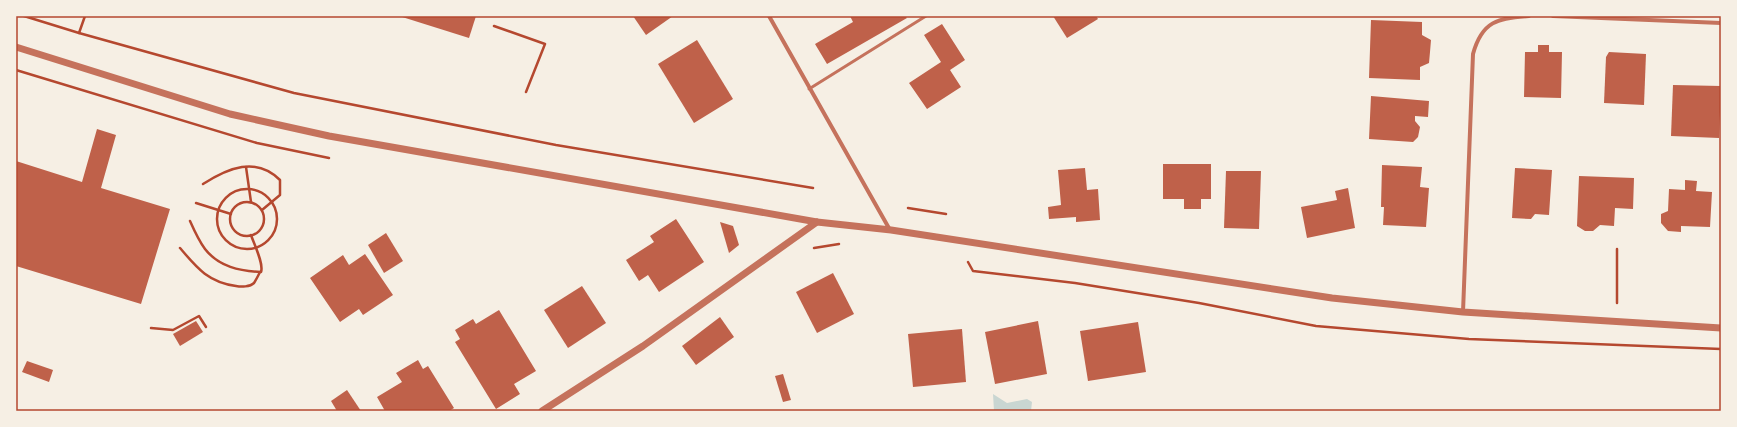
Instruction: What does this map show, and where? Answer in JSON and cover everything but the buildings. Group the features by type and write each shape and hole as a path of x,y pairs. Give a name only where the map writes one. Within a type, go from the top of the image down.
{"street":[{"path":"769,16 891,230"},
{"path":"1463,312 1473,54 1476,40 1484,30 1494,22 1505,17 1529,16"},
{"path":"1553,16 1721,23"},
{"path":"16,47 230,114 291,128 345,139 817,222 891,230 1332,298 1463,312 1721,328"},
{"path":"542,411 643,346 817,222"}],"lane":[{"path":"810,89 926,16"}],"path":[{"path":"24,16 79,33 294,93 556,146 813,188"},
{"path":"79,33 85,16"},
{"path":"494,26 545,44 526,92"},
{"path":"203,184 218,174 236,167 254,167 272,172 280,180 280,195 262,210"},
{"path":"246,167 251,202"},
{"path":"250,189 265,194 272,201 277,210 278,220 276,230 271,238 263,245 244,250 234,247 220,234 217,224 218,210 220,204 227,196 236,191 250,189"},
{"path":"251,202 259,206 262,210 264,216 263,226 259,231 251,235 243,235 234,229 231,224 231,214 238,204 251,202"},
{"path":"196,203 231,214"},
{"path":"908,208 946,214"},
{"path":"190,221 205,249 220,263 239,270 260,272"},
{"path":"180,248 199,270 211,279 224,284 248,286 253,284 262,269 251,235"},
{"path":"1616,322 1617,249"},
{"path":"151,328 173,330 199,316 206,327"}],"shaded area":[{"path":"993,394 1007,403 1027,399 1032,402 1031,411 994,411"}]}
